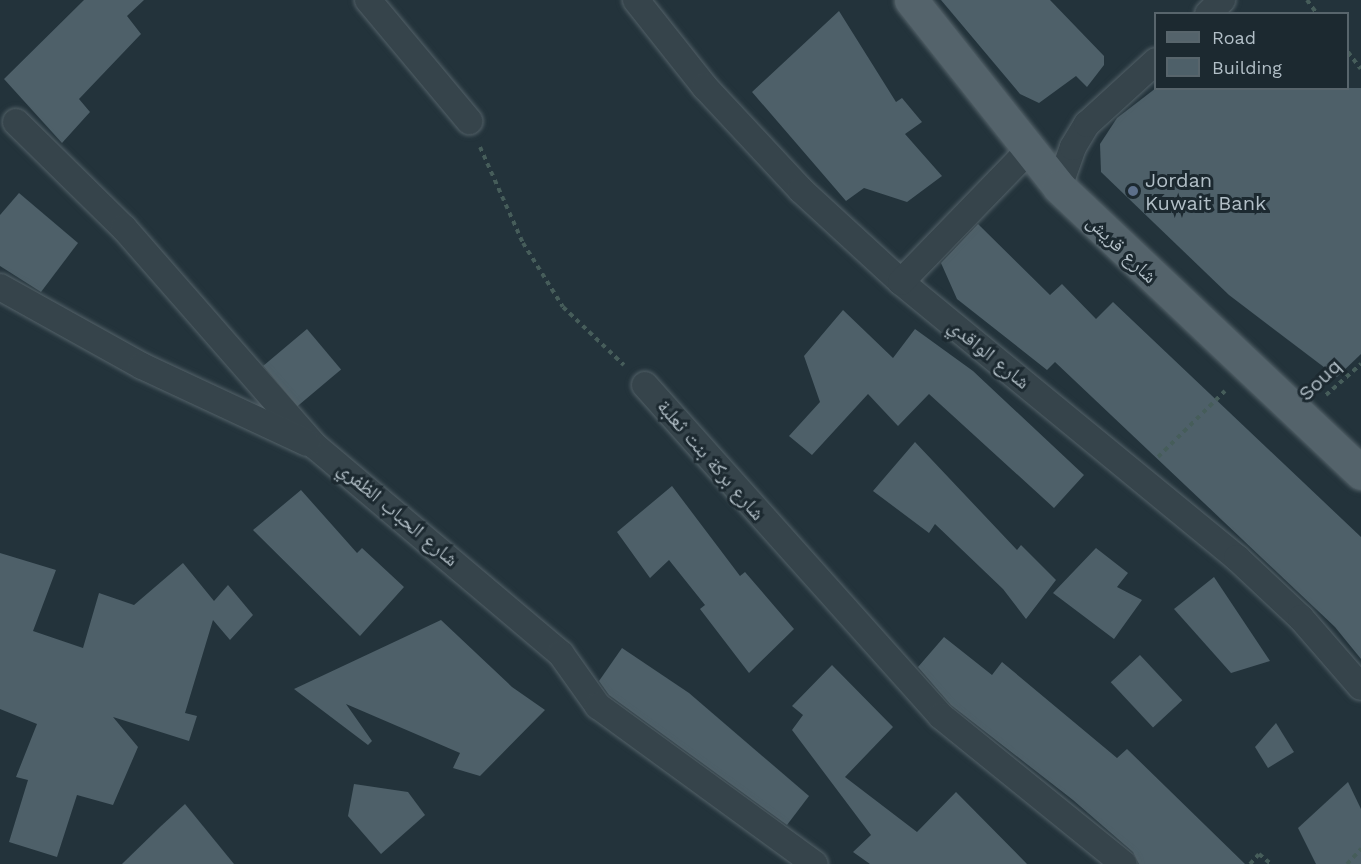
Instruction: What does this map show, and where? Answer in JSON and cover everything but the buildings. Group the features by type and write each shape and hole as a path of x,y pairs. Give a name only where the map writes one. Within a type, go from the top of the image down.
{"main road":[{"name":"شارع قريش","path":"911,0 1059,187 1247,369 1361,473"}],"street":[{"path":"368,0 469,121"},
{"name":"شارع الواقدي","path":"636,0 705,87 801,190 901,282 1260,579 1361,687"},
{"path":"1210,12 1222,0"},
{"path":"1059,187 1073,147 1088,124 1154,62"},
{"name":"شارع الحباب الظفري","path":"16,122 124,228 315,446 561,654 598,706 815,864"},
{"path":"901,282 1029,150"},
{"path":"0,287 142,366 315,446"},
{"name":"شارع بركة بنت ثعلبة","path":"645,385 941,716 1124,864"}],"path":[{"path":"1349,54 1361,69"},
{"name":"شارع بركة بنت ثعلبة","path":"469,121 523,243 563,307 645,385"},
{"name":"Souq","path":"1301,419 1361,364"},
{"path":"1138,477 1247,369"},
{"path":"1347,864 1361,849"},
{"path":"1250,864 1259,854 1271,864"}],"place":[{"name":"Jordan Kuwait Bank","path":"1133,191"}]}
